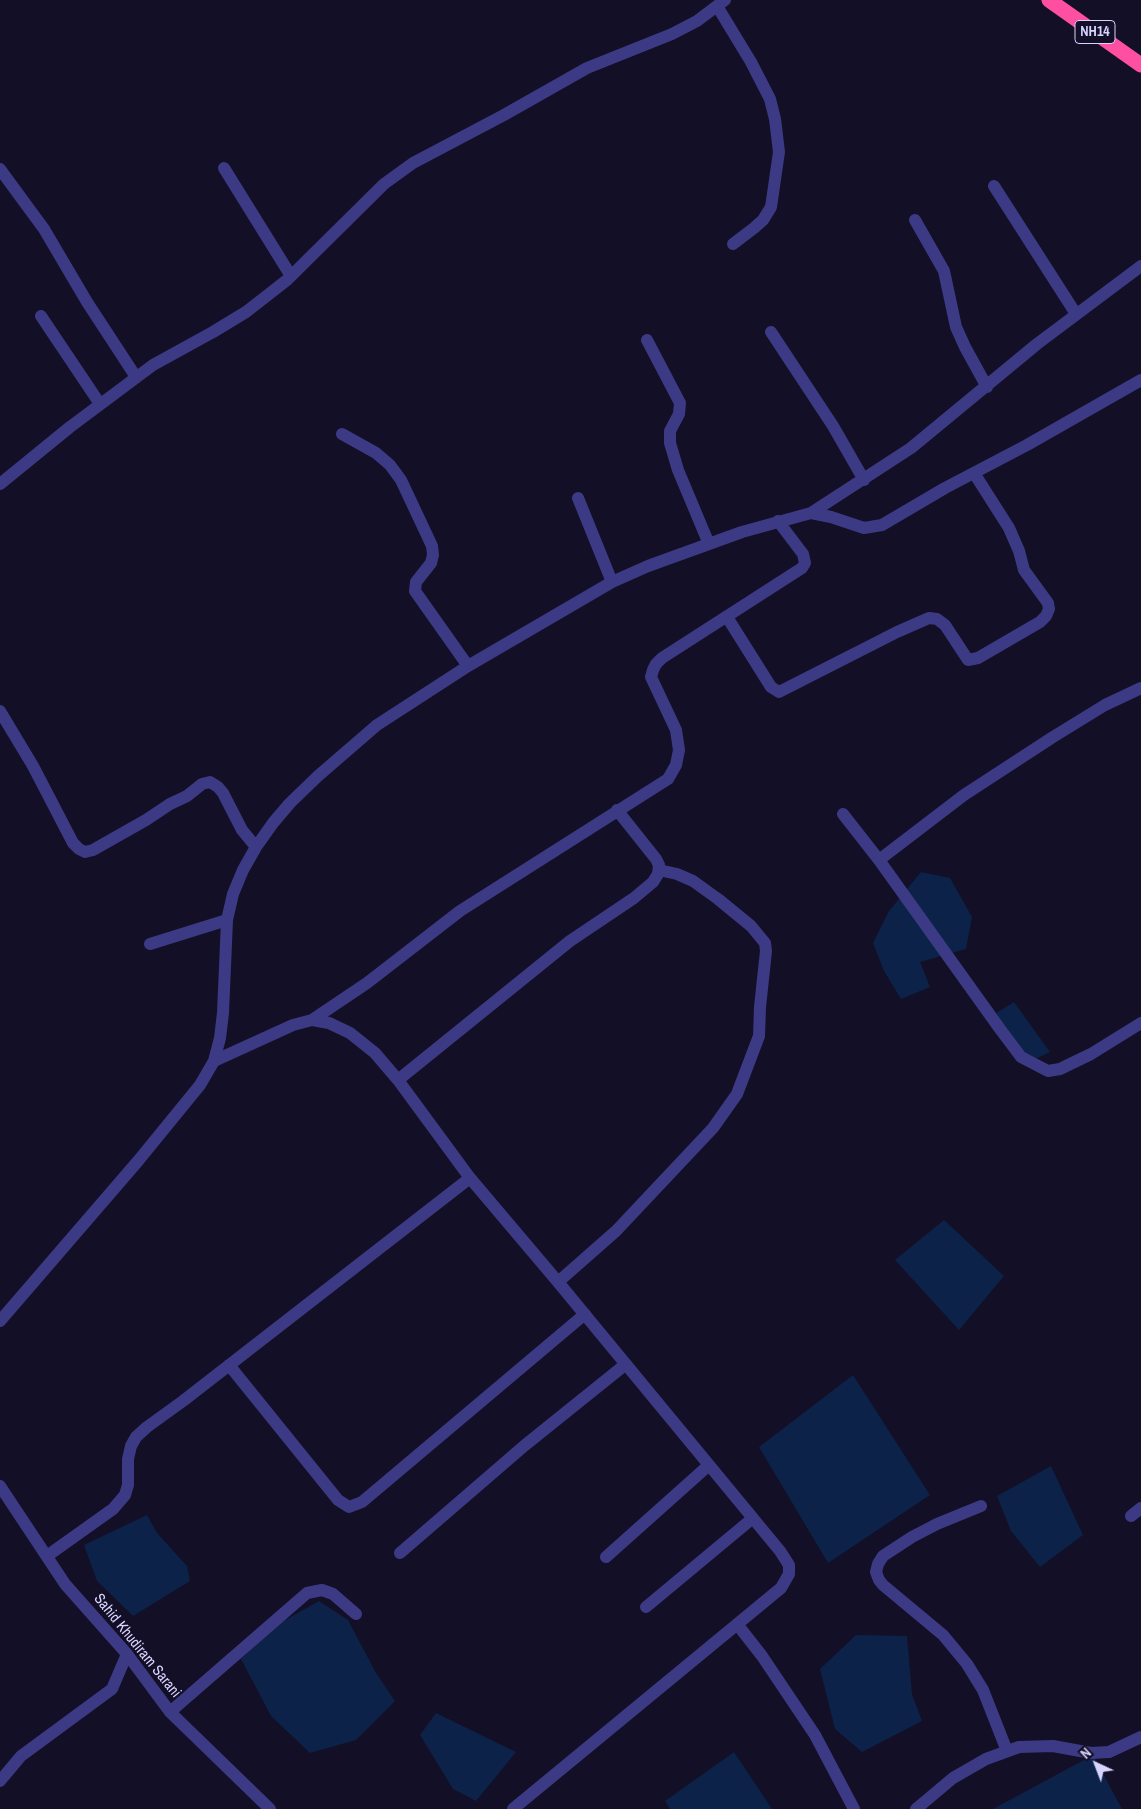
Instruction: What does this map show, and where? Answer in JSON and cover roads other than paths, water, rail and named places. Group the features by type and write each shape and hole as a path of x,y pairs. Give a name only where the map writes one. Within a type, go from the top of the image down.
{"highway":[{"name":"NH14","path":"1049,0 1141,65"}],"street":[{"path":"0,484 100,404 153,365 246,312 291,276 384,184 413,163 587,68 672,34 697,21 721,3 770,99 775,119 778,152 771,207 763,220 733,244"},
{"path":"224,168 291,276"},
{"path":"0,169 44,229 87,302 136,377"},
{"path":"994,186 1076,314"},
{"path":"915,220 944,271 956,327 987,387"},
{"path":"0,1321 200,1085 214,1060 220,1038 223,1013 227,920 233,894 243,870 256,847 290,803 346,751 377,725 468,666 612,582 648,566 708,544 778,521 811,513 911,448 1076,314 1141,266"},
{"path":"42,316 100,404"},
{"path":"771,332 833,426 864,480"},
{"path":"647,340 680,403 679,414 670,431 670,443 678,470 708,544"},
{"path":"811,513 831,516 864,528 882,525 1137,382 1141,396"},
{"path":"342,434 376,453 401,480 432,546 433,555 431,563 416,582 415,590 468,666"},
{"path":"727,617 771,688 779,692 929,618 937,619 945,625 968,660 978,658 1040,622 1046,616 1049,609 1048,603 1024,570 1019,551 1009,528 974,473"},
{"path":"578,498 612,582"},
{"path":"214,1060 293,1025 312,1020 368,983 460,911 668,779 676,765 679,750 676,730 651,677 656,664 662,658 802,568 805,563 804,554 778,521"},
{"path":"879,860 964,795 1105,704 1141,688"},
{"path":"0,711 33,766 73,844 79,849 85,852 93,850 170,804 187,796 202,784 210,782 223,793 242,830 256,847"},
{"path":"398,1080 570,941 634,898 653,882 658,874 656,859 617,810"},
{"path":"843,814 879,860 1021,1056 1048,1071 1060,1069 1091,1054 1141,1023"},
{"path":"558,1282 616,1231 713,1128 737,1094 759,1036 765,943 750,926 718,899 693,882 676,874 658,870"},
{"path":"150,944 227,920"},
{"path":"312,1020 329,1023 350,1033 375,1053 398,1080 470,1178 585,1314 753,1518 789,1565 789,1574 781,1588 513,1809"},
{"path":"46,1556 113,1509 125,1495 128,1485 128,1459 131,1446 136,1437 147,1427 470,1178"},
{"path":"229,1365 338,1500 349,1507 362,1502 585,1314"},
{"path":"400,1554 488,1477 626,1364"},
{"path":"606,1557 709,1465"},
{"name":"Sahid Khudiram Sarani","path":"0,1486 66,1584 127,1654 170,1712 270,1809"},
{"path":"981,1506 937,1524 912,1537 883,1556 876,1572 883,1585 943,1635 967,1664 983,1690 1007,1751"},
{"path":"646,1607 753,1518"},
{"path":"170,1712 307,1593 322,1590 333,1594 356,1614"},
{"path":"737,1624 762,1656 815,1735 854,1809"},
{"path":"0,1781 6,1766 112,1688 127,1654"},
{"path":"916,1809 953,1778 986,1759 1019,1747 1053,1746 1091,1753 1109,1752 1141,1737"}],"water":[{"path":"921,872 950,878 972,917 966,949 920,962 930,987 901,999 884,971 873,943 889,911"},
{"path":"1014,1002 1050,1052 1027,1063 996,1013"},
{"path":"944,1220 1004,1276 959,1330 895,1260"},
{"path":"853,1375 930,1495 828,1563 759,1447"},
{"path":"1051,1466 1083,1535 1040,1567 1011,1531 997,1496"},
{"path":"147,1515 157,1533 187,1566 190,1581 133,1616 97,1581 84,1545"},
{"path":"319,1601 348,1620 376,1673 395,1701 356,1740 310,1753 271,1716 241,1659 273,1627"},
{"path":"856,1635 907,1636 912,1694 922,1721 862,1752 835,1729 820,1669"},
{"path":"436,1713 516,1752 476,1801 453,1789 420,1735"},
{"path":"734,1752 772,1809 670,1809 665,1801"},
{"path":"1093,1755 1122,1809 993,1809"}]}
